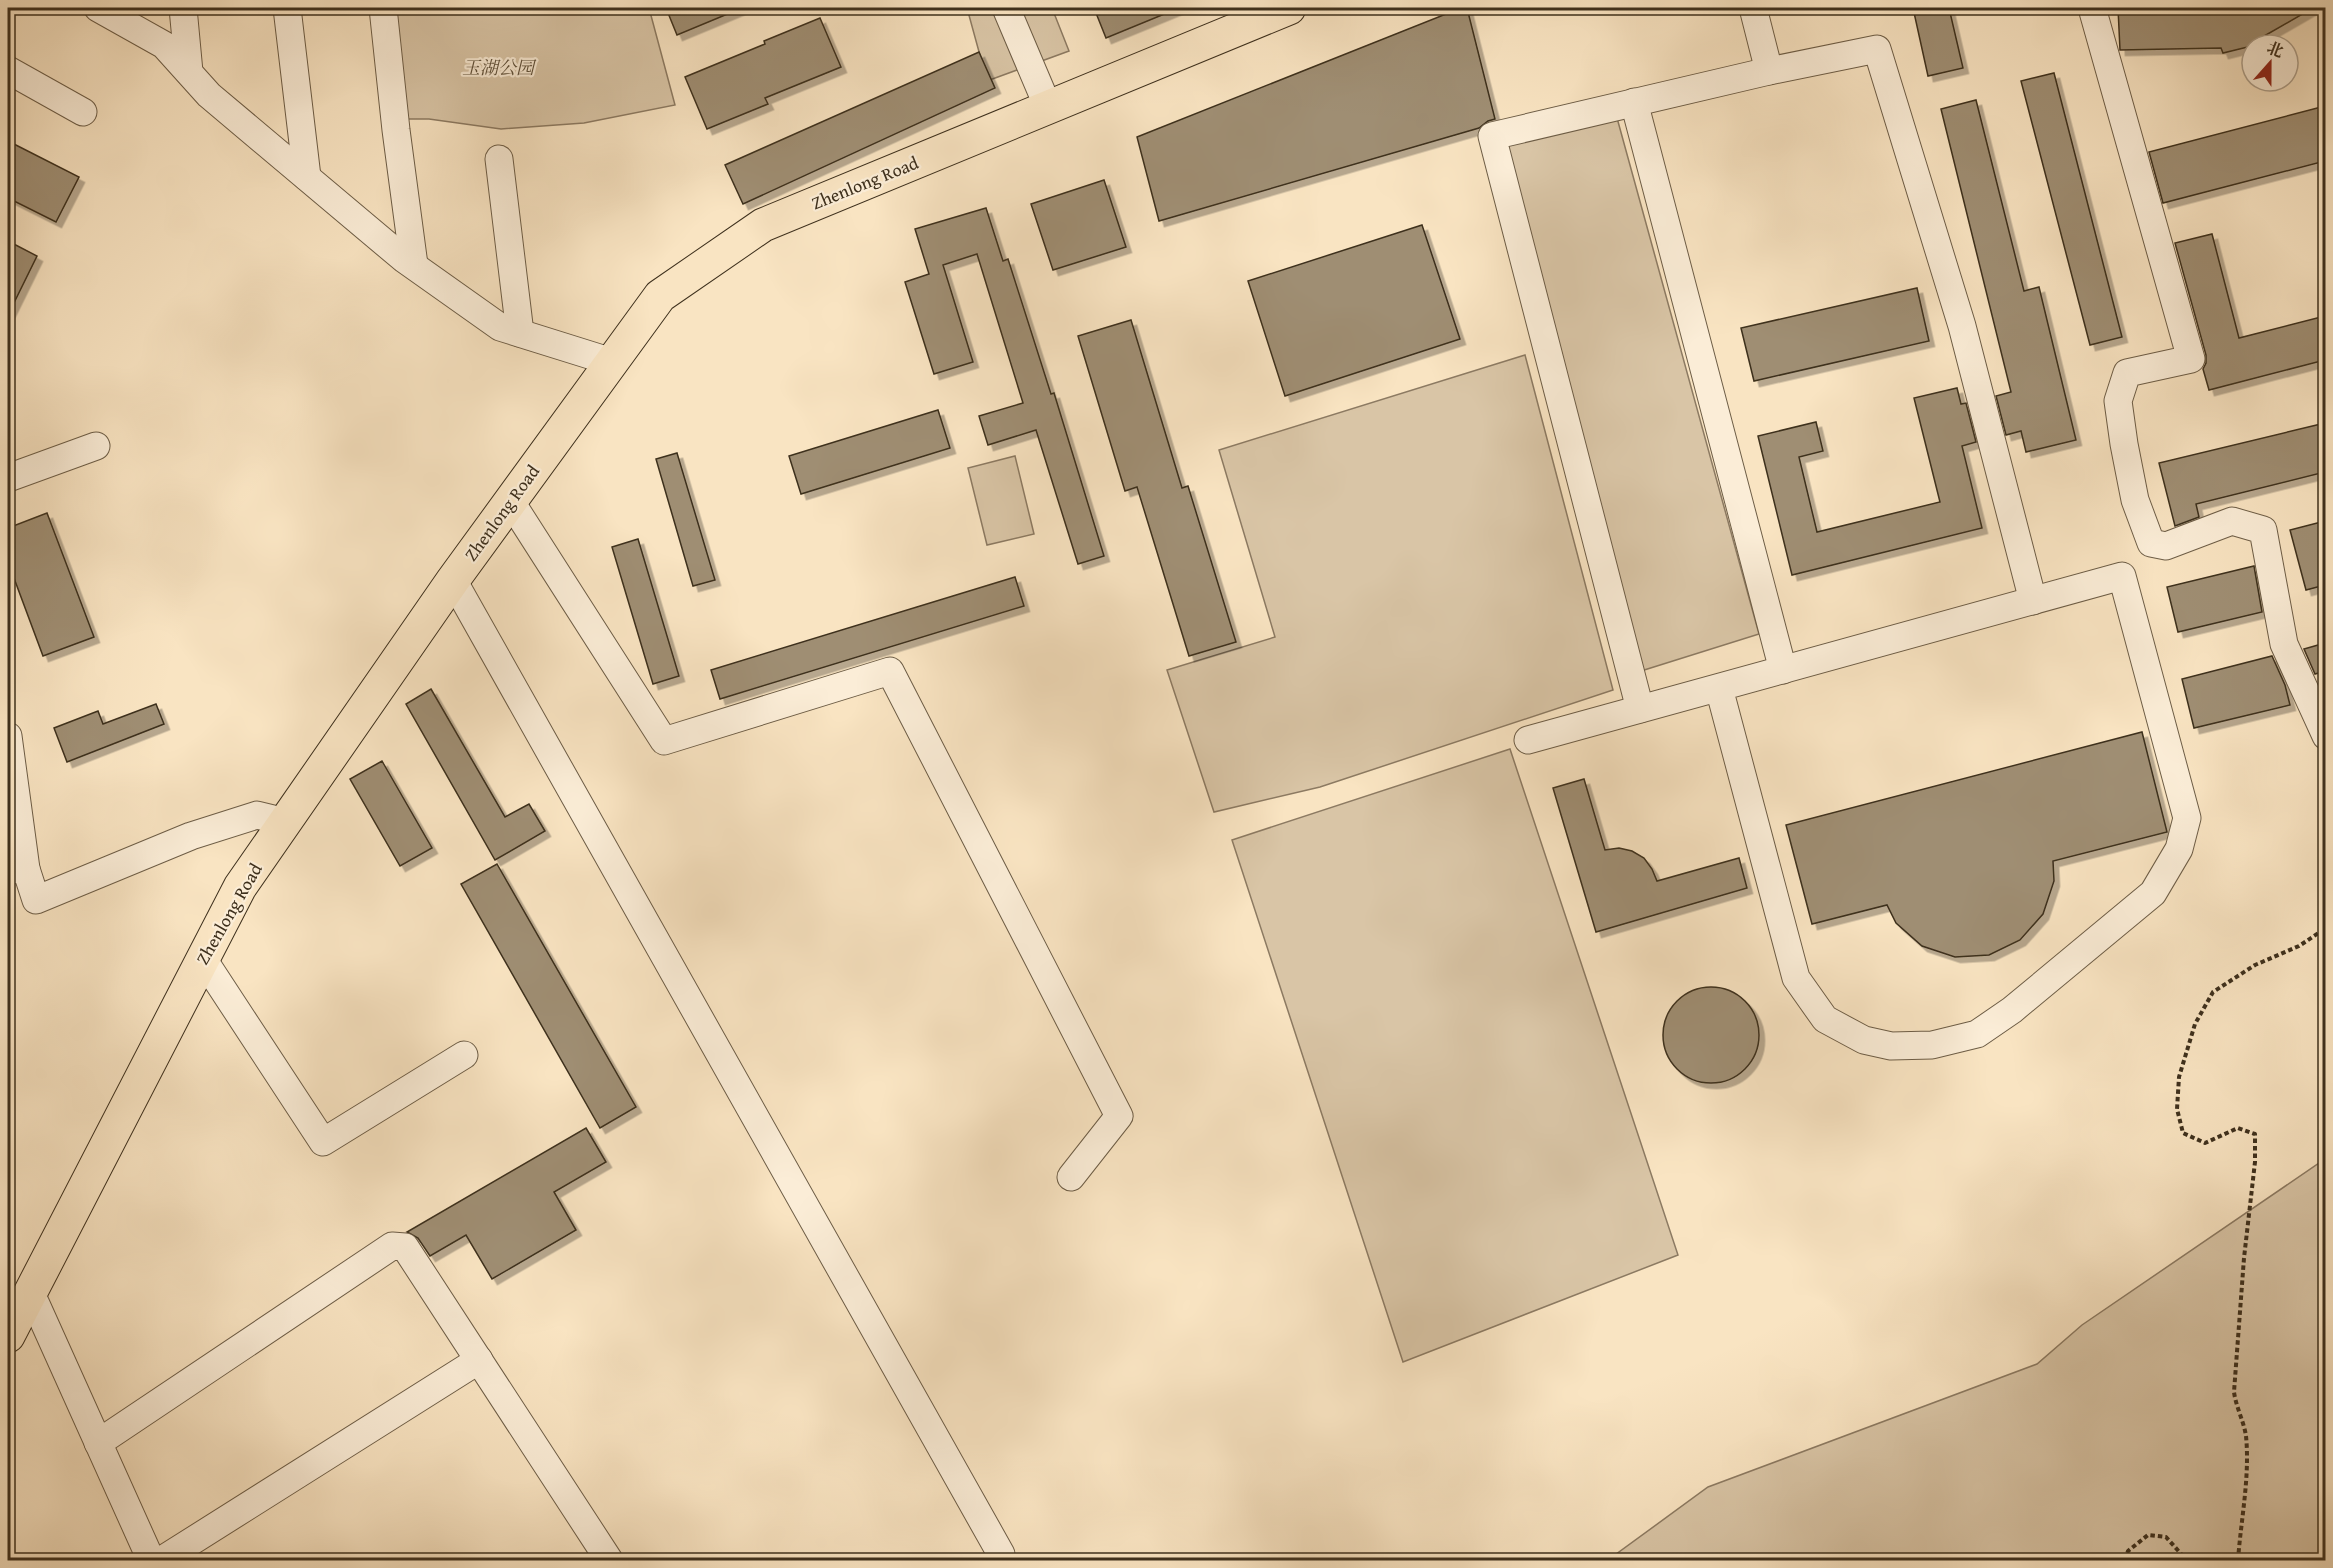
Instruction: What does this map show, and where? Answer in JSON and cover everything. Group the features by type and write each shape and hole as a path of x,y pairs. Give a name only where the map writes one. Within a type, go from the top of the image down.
{"main road":[{"name":"Zhenlong Road","path":"8,1336 240,887 453,580 660,296 763,225 1289,8"}],"street":[{"path":"98,8 164,45 209,95 414,265 500,327 612,362"},
{"path":"183,8 189,72"},
{"path":"287,8 307,177"},
{"path":"383,8 414,265"},
{"path":"1006,8 1048,107"},
{"path":"1754,8 1769,72"},
{"path":"2092,8 2191,359 2127,374 2118,401 2135,500 2151,543 2166,546 2232,521 2263,530 2284,644 2325,736"},
{"path":"1640,710 1492,136 1634,102 1877,50 1962,326 2033,601"},
{"path":"8,70 83,112"},
{"path":"1634,102 1783,670"},
{"path":"499,159 520,333"},
{"path":"8,478 96,446"},
{"path":"511,502 664,741 890,671 1119,1116 1071,1177"},
{"path":"1528,740 2122,576 2187,818 2179,849 2153,893 2012,1010 1977,1034 1932,1045 1891,1046 1864,1040 1825,1019 1796,978 1719,688"},
{"path":"453,580 1001,1554"},
{"path":"8,736 17,870 36,900 191,836 257,815 286,822"},
{"path":"203,959 323,1142 464,1055"},
{"path":"98,1443 392,1246 405,1247 609,1560"},
{"path":"30,1291 151,1560"},
{"path":"162,1560 479,1360"}],"path":[{"path":"2238,1560 2248,1467 2246,1433 2236,1408 2234,1392 2244,1258 2255,1162 2255,1134 2238,1128 2205,1143 2183,1133 2177,1109 2179,1077 2195,1024 2213,992 2255,964 2299,946 2325,928"},
{"path":"2125,1560 2128,1551 2148,1535 2166,1537 2182,1555 2183,1560"}],"green space":[{"name":"玉湖公园","path":"385,8 649,8 675,105 584,123 501,129 429,119 397,119"},
{"path":"967,8 1052,8 1069,51 987,81"},
{"path":"1614,107 1759,634 1641,671 1504,133"},
{"path":"1525,355 1613,690 1320,787 1214,812 1167,670 1275,637 1219,450"},
{"path":"1015,456 1034,534 987,545 968,468"},
{"path":"1510,749 1678,1255 1403,1362 1232,840"},
{"path":"2325,1159 2325,1560 1608,1560 1708,1487 2037,1364 2082,1325"}],"building":[{"path":"666,8 742,8 677,35"},
{"path":"1094,8 1179,8 1106,38"},
{"path":"1461,8 1467,8 1495,119 1479,128 1159,221 1137,137"},
{"path":"1913,8 1949,8 1963,68 1928,76"},
{"path":"2118,8 2313,8 2269,33 2240,33 2240,49 2223,53 2221,48 2120,50"},
{"path":"820,18 841,67 765,98 768,104 707,129 685,77"},
{"path":"979,52 995,88 743,204 725,165"},
{"path":"2054,73 2122,337 2090,345 2021,81"},
{"path":"1976,100 2024,291 2039,287 2076,440 2026,452 2021,431 2006,435 1996,396 2011,392 1941,109"},
{"path":"2325,106 2325,161 2163,203 2149,152"},
{"path":"8,141 79,177 56,222 8,198"},
{"path":"1104,180 1126,247 1053,270 1031,204"},
{"path":"986,208 1003,261 1008,259 1051,394 1054,393 1104,556 1078,564 1036,430 988,445 979,416 1023,403 977,254 943,265 973,362 934,374 905,282 929,274 915,229"},
{"path":"1422,225 1460,339 1285,396 1248,281"},
{"path":"2212,234 2239,338 2325,316 2325,360 2209,390 2203,369 2206,355 2175,243"},
{"path":"8,241 37,256 8,315"},
{"path":"1917,288 1929,341 1754,381 1741,328"},
{"path":"1131,320 1182,488 1188,486 1236,642 1189,656 1137,487 1125,491 1078,336"},
{"path":"1957,388 1961,404 1966,403 1976,442 1962,446 1982,528 1792,575 1758,436 1816,422 1823,451 1799,457 1817,532 1940,502 1914,398"},
{"path":"938,410 950,448 801,494 789,456"},
{"path":"2325,423 2325,472 2196,504 2199,517 2175,526 2159,463"},
{"path":"677,453 715,580 693,586 656,459"},
{"path":"47,513 94,637 43,656 8,562 8,528"},
{"path":"2325,521 2325,585 2306,590 2290,530"},
{"path":"638,539 679,676 653,684 612,547"},
{"path":"2254,566 2262,612 2178,632 2167,587"},
{"path":"1015,577 1024,606 720,699 711,670"},
{"path":"2325,643 2325,671 2315,674 2304,649"},
{"path":"2272,656 2285,685 2290,705 2194,728 2182,679"},
{"path":"431,689 505,817 529,804 545,831 495,860 406,704"},
{"path":"156,704 164,724 67,762 54,728 98,711 103,724"},
{"path":"2142,732 2167,832 2053,861 2054,881 2043,914 2020,940 1989,955 1955,957 1922,946 1896,923 1887,905 1812,924 1786,825"},
{"path":"382,761 432,848 400,866 350,779"},
{"path":"1584,779 1605,850 1619,848 1632,851 1644,858 1657,881 1739,858 1747,888 1596,932 1553,788"},
{"path":"497,864 636,1107 600,1128 461,884"},
{"path":"1711,987 1729,990 1745,1001 1756,1017 1759,1035 1756,1053 1745,1069 1729,1080 1711,1083 1693,1080 1677,1069 1666,1053 1663,1035 1666,1017 1677,1001 1693,990"},
{"path":"586,1128 606,1162 554,1192 576,1230 492,1279 466,1235 430,1256 418,1238 407,1232"}]}
